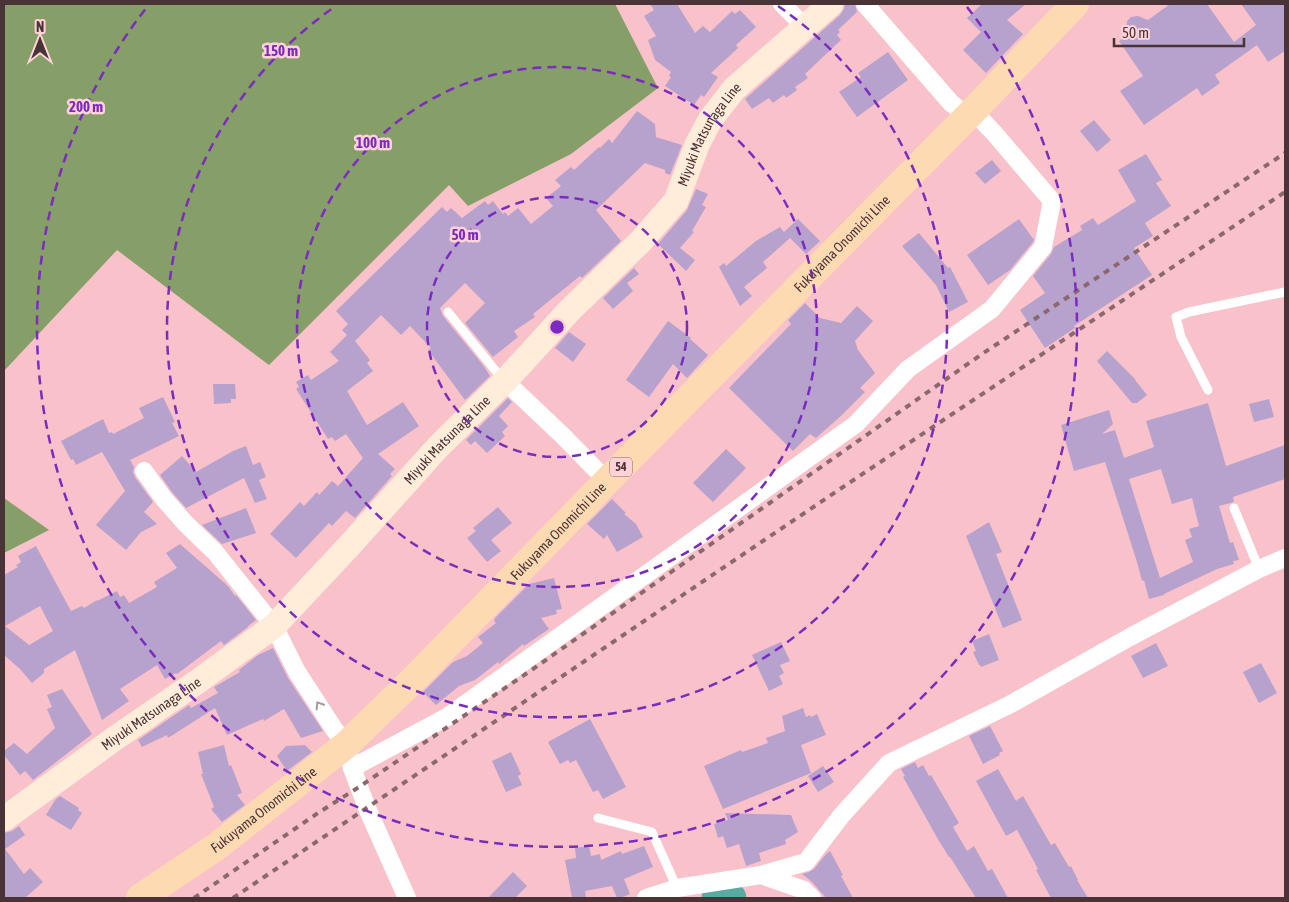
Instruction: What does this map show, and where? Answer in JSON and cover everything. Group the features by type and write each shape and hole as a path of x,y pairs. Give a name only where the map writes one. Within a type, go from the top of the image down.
{"main road":[{"name":"Miyuki Matsunaga Line","path":"4,819 274,626 438,447 505,381 569,311 641,241 676,201 696,145 710,120 734,89 831,4"},
{"name":"Fukuyama Onomichi Line","path":"140,898 349,757 412,681 607,481 973,112 1075,4"}],"street":[{"path":"782,4 805,28"},
{"path":"349,757 447,717 848,430 908,369 992,308 1043,247 1052,201 995,134 973,112 961,111 951,102 865,4"},
{"path":"505,381 607,481"},
{"path":"144,471 164,499 215,552 274,626 297,672 334,729 349,757 372,819 407,898"},
{"path":"646,898 677,888 761,875 806,862 841,816 889,763 1009,705 1130,637 1259,569 1285,558"},
{"path":"761,875 804,890 812,898"}],"lane":[{"path":"1208,390 1181,337 1176,317 1189,312 1285,292"},
{"path":"448,312 505,381"},
{"path":"1234,508 1259,569"},
{"path":"598,818 652,832 677,888"}],"green space":[{"path":"4,4 615,4 658,88 571,154 468,206 449,185 269,365 117,250 4,371"},
{"path":"4,498 49,530 4,553"}],"building":[{"path":"650,4 677,4 695,33 703,26 710,32 732,11 735,14 740,10 756,27 736,45 738,48 711,73 718,77 704,97 701,95 694,105 665,86 671,77 669,76 671,72 655,60 648,40 656,36 644,16 654,10"},
{"path":"845,4 855,4 857,12 838,30 840,32 837,35 841,40 805,74 808,78 795,87 797,90 786,98 784,95 773,103 769,98 752,109 745,99 840,15"},
{"path":"982,4 1026,4 1007,20 1023,34 986,73 963,50 981,32 967,18"},
{"path":"1170,4 1207,4 1234,42 1256,25 1241,4 1285,4 1285,51 1268,62 1257,45 1215,75 1220,83 1202,96 1197,88 1144,125 1120,91 1143,76 1119,41 1126,36 1127,21 1131,17 1138,16 1148,20"},
{"path":"888,52 908,80 857,117 839,92 861,77 858,73"},
{"path":"637,111 655,124 656,137 682,145 670,175 665,173 665,170 645,163 596,210 621,241 582,278 580,276 533,314 535,317 514,331 518,337 493,357 465,323 485,303 465,283 440,308 443,316 490,376 465,400 428,350 431,348 410,326 401,335 381,315 355,341 370,360 367,363 373,371 347,391 367,425 403,402 419,426 378,454 395,469 390,474 392,476 355,518 346,511 332,526 329,523 296,558 270,534 300,502 304,506 317,492 319,495 332,481 338,486 363,458 346,434 335,441 332,437 328,439 296,389 299,387 296,382 308,375 311,380 339,361 330,352 347,335 342,330 348,324 336,311 442,207 447,212 451,208 462,218 485,201 488,205 493,201 503,214 505,212 508,216 518,208 531,224 553,206 546,198 561,186 555,180 571,167 574,170 609,139 612,143"},
{"path":"1094,120 1111,140 1097,152 1080,131"},
{"path":"1146,154 1162,180 1156,183 1171,206 1145,223 1153,236 1134,248 1152,275 1074,326 1075,328 1045,348 1020,310 1045,293 1033,276 1051,254 1054,247 1082,230 1080,226 1093,218 1098,225 1136,201 1118,170"},
{"path":"992,160 1001,171 985,184 975,173"},
{"path":"696,189 708,194 702,205 706,207 692,231 694,232 680,248 695,260 686,271 658,244 687,210"},
{"path":"798,219 820,241 806,254 790,238 763,262 767,268 744,287 752,296 740,306 719,267 724,263 726,266 756,241 780,227 784,232"},
{"path":"1019,219 1034,240 1010,270 988,285 967,255"},
{"path":"919,233 948,268 950,267 968,302 949,312 936,285 902,246"},
{"path":"634,268 639,274 627,283 633,291 613,309 603,298"},
{"path":"805,303 820,318 841,323 857,306 873,321 855,341 858,350 875,373 860,388 865,392 842,415 816,438 810,434 793,451 729,388 791,324 788,320"},
{"path":"668,321 691,338 708,355 687,378 673,364 649,397 626,380"},
{"path":"569,332 586,344 573,362 555,348"},
{"path":"1107,351 1136,380 1147,395 1137,403 1132,403 1097,361"},
{"path":"213,384 235,384 236,399 231,399 231,403 214,404"},
{"path":"163,397 175,422 172,423 179,436 130,460 134,467 135,477 153,502 144,512 157,524 141,532 126,550 96,525 125,491 102,452 76,465 73,459 71,460 61,441 103,419 109,433 112,432 113,434 144,418 139,408"},
{"path":"508,398 512,402 499,416 508,426 502,432 505,436 487,453 475,441 471,445 466,440"},
{"path":"1269,399 1274,417 1254,422 1249,404"},
{"path":"1208,403 1226,466 1285,445 1285,479 1233,497 1234,502 1219,506 1230,543 1233,542 1239,560 1233,561 1234,564 1217,569 1164,595 1149,599 1105,462 1074,471 1061,425 1109,410 1113,424 1102,434 1115,430 1124,458 1154,447 1146,421","holes":["1161,469 1172,504 1192,498 1199,526 1189,529 1192,537 1185,540 1193,562 1160,578 1129,479"]},
{"path":"246,446 253,465 260,462 266,477 259,480 267,499 255,503 244,478 186,508 160,475 182,456 196,472 233,451"},
{"path":"726,449 746,468 713,502 693,483"},
{"path":"612,499 626,513 624,514 636,524 643,537 617,552 607,535 604,539 587,524"},
{"path":"498,507 512,523 491,540 501,551 487,562 467,538 476,531 473,528"},
{"path":"246,508 256,533 222,544 202,525"},
{"path":"989,522 1002,552 996,554 1022,620 1003,628 966,536"},
{"path":"180,544 228,586 256,620 224,645 221,641 177,674 165,679 157,665 120,689 129,701 102,720 75,650 44,669 44,673 32,683 4,655 4,575 18,567 16,565 21,562 18,556 36,546 71,611 82,606 84,608 117,591 120,597 124,595 129,603 157,587 154,582 177,568 166,553","holes":["40,606 53,631 29,645 5,626"]},
{"path":"554,578 562,609 556,610 557,614 541,618 549,629 524,646 523,644 499,664 498,662 475,680 459,686 436,705 423,692 453,662 467,656 483,643 478,637 496,623 494,621 495,618 529,584"},
{"path":"989,634 999,660 981,667 973,652 976,651 972,641"},
{"path":"781,642 790,661 780,665 784,673 779,676 783,684 769,691 752,655"},
{"path":"1156,643 1168,666 1143,678 1131,656"},
{"path":"273,648 288,678 323,731 301,738 284,709 264,721 263,719 227,735 215,708 168,738 167,735 142,747 138,740 189,705 191,708 218,693 214,687 240,672 239,670 258,655"},
{"path":"1261,663 1277,693 1259,703 1243,672"},
{"path":"62,689 92,734 33,780 25,771 20,775 4,755 4,751 14,743 27,754 55,728 47,709 52,707 47,695"},
{"path":"803,708 806,717 817,714 826,735 801,745 811,773 723,809 704,766 741,750 742,752 768,743 766,738 785,731 782,716"},
{"path":"590,719 626,787 603,799 598,790 593,792 576,760 570,763 568,760 560,764 548,742"},
{"path":"990,726 1003,751 999,753 1000,755 983,764 969,736"},
{"path":"224,745 229,766 231,765 242,793 237,795 245,805 222,822 211,809 214,807 201,774 203,774 198,752"},
{"path":"305,745 312,752 287,771 277,756 286,746"},
{"path":"511,752 521,774 518,776 522,785 506,792 492,761"},
{"path":"915,762 918,768 923,765 929,776 931,775 959,823 953,827 967,851 974,846 988,871 992,869 1008,898 976,898 939,841 903,777 905,776 901,769"},
{"path":"823,766 834,782 818,792 808,776"},
{"path":"998,769 1016,801 1023,796 1051,845 1055,843 1069,867 1071,866 1088,898 1051,898 1017,830 1006,836 976,781"},
{"path":"60,796 79,808 78,810 82,813 71,830 46,815 55,800"},
{"path":"725,813 791,815 798,832 785,840 786,844 759,853 761,861 746,866 739,844 727,848 723,836 718,838 714,824 728,820"},
{"path":"19,826 25,835 5,849 24,874 30,868 43,882 25,898 4,898 4,833 12,831"},
{"path":"589,846 591,856 600,854 601,860 621,851 622,854 644,846 653,867 624,879 630,894 621,898 617,898 612,886 585,891 586,898 572,898 565,860 576,858 575,848"},
{"path":"830,851 853,898 826,898 802,874 814,869"},
{"path":"513,872 527,886 515,898 488,898"}],"waterway":[{"path":"717,898 731,898"}],"railway":[{"path":"194,898 533,669 982,354 1285,153"},
{"path":"233,898 1285,192"}]}
